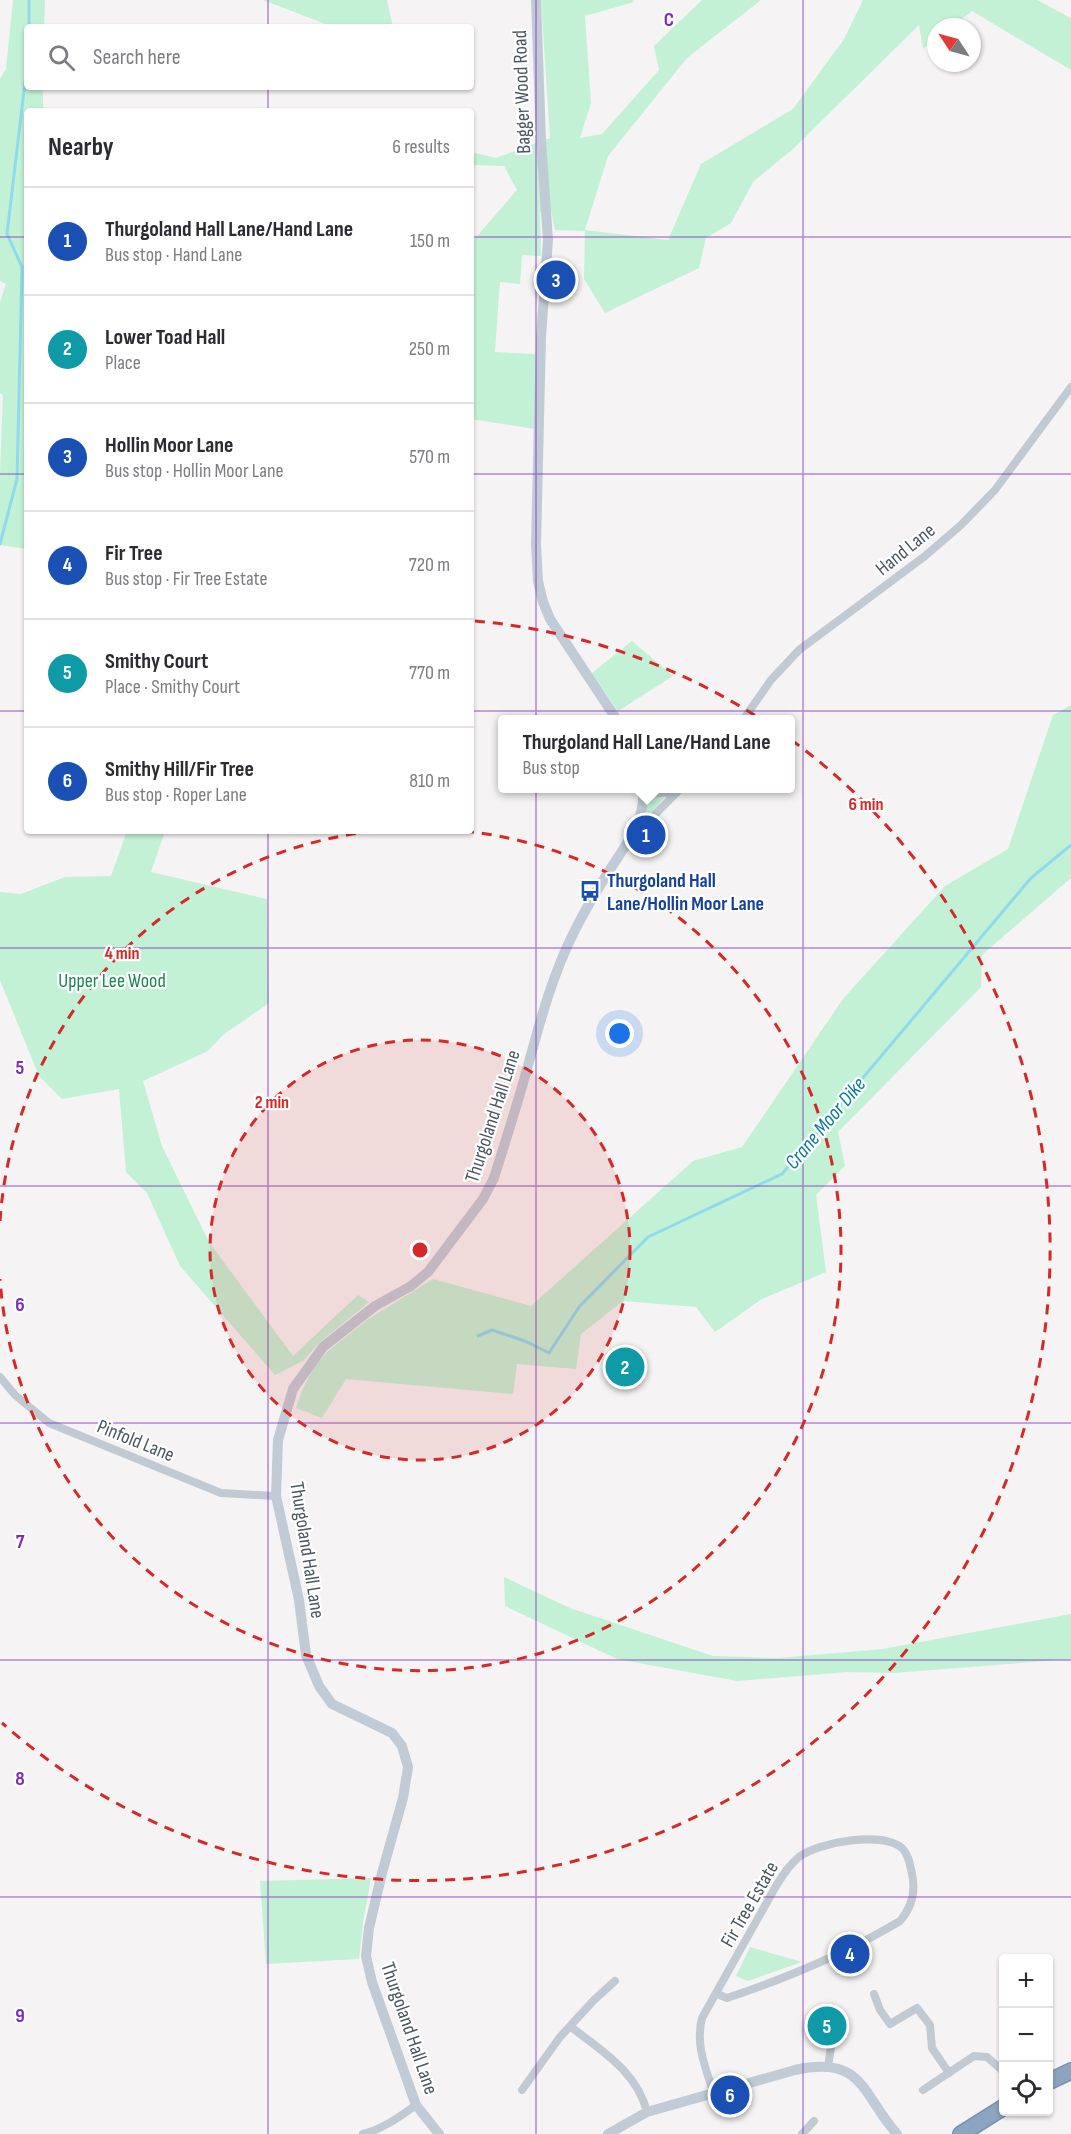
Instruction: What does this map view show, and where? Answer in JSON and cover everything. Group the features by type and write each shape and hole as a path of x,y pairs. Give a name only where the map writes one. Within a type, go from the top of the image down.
{"highway":[{"path":"1053,2080 1071,2071"},
{"path":"961,2134 999,2110"}],"street":[{"name":"Bagger Wood Road","path":"536,0 548,240 541,336 536,545 538,581 550,619 614,715"},
{"name":"Hand Lane","path":"747,715 771,680 799,650 925,556 961,525 995,490 1071,387"},
{"name":"Thurgoland Hall Lane","path":"440,2134 416,2105 372,1982 366,1956 369,1928 403,1798 408,1767 402,1746 392,1733 332,1704 319,1686 306,1655 299,1600 276,1496 278,1440 296,1382 323,1347 375,1306 411,1286 428,1272 483,1198 494,1178 557,970 575,930 631,839 639,817 644,793"},
{"path":"631,839 676,793"},
{"name":"Pinfold Lane","path":"0,1377 15,1395 50,1423 221,1493 276,1496"},
{"name":"Fir Tree Estate","path":"714,2094 699,2045 702,2018 788,1867 801,1855 825,1846 852,1840 875,1838 889,1841 903,1849 909,1860 914,1881 913,1897 908,1911 900,1921 852,1947 787,1977 727,1998 717,1994"},
{"path":"522,2090 560,2037 615,1981"},
{"path":"874,1994 880,2010 890,2024 917,2008 930,2025 932,2048 949,2073"},
{"path":"571,2027 612,2059 629,2076 638,2087 647,2112"},
{"path":"828,2066 832,2040"},
{"path":"923,2090 974,2056 987,2057 999,2068"},
{"path":"608,2134 647,2112 816,2066 840,2068 856,2079 897,2134"},
{"path":"363,2134 390,2123 416,2105"},
{"path":"802,2134 814,2121"}],"green space":[{"path":"13,0 45,0 44,24 24,24 24,90 43,90 43,108 24,108 24,549 0,545 3,395 0,393 0,302 6,284 0,281 0,79 6,69"},
{"path":"263,0 387,0 392,24 325,24"},
{"path":"541,0 633,0 634,2 585,16 591,103 580,138 602,134 659,70 654,46 702,0 761,0 687,58 608,156 585,230 668,240 701,164 793,109 844,39 863,0 1037,0 1071,18 1071,70 972,11 963,18 927,18 927,46 923,49 919,25 793,149 753,182 731,223 706,238 699,268 605,313 584,279 585,231 555,230 551,211 540,212 541,256 522,255 520,284 500,282 495,352 535,354 535,429 474,419 474,240 517,190 504,166 474,165 474,153 496,158 550,138"},
{"path":"632,641 673,676 618,711 592,673"},
{"path":"1071,705 1071,878 982,955 981,987 838,1132 845,1166 816,1195 826,1272 762,1299 715,1332 696,1307 623,1301 581,1334 576,1369 517,1364 513,1394 346,1379 322,1418 296,1408 313,1368 327,1352 367,1320 433,1279 531,1306 693,1161 742,1147 843,999 945,886 1008,849 1053,715"},
{"path":"646,793 664,798 640,826"},
{"name":"Upper Lee Wood","path":"126,834 164,834 151,872 267,899 269,1003 223,1035 208,1051 143,1081 162,1146 209,1242 293,1356 358,1295 369,1302 319,1343 303,1361 275,1375 180,1266 147,1193 126,1172 119,1089 62,1099 39,1076 0,980 0,892 21,894 65,877 111,876"},
{"path":"504,1577 570,1608 713,1656 779,1658 883,1649 1071,1614 1071,1659 894,1673 847,1672 737,1681 617,1659 505,1606"},
{"path":"371,1878 359,1959 266,1964 260,1881"},
{"path":"750,1947 802,1962 748,1981 736,1976"}],"waterway":[{"path":"29,0 29,24"},
{"path":"0,544 17,479 22,267 7,234 24,90"},
{"name":"Crane Moor Dike","path":"478,1336 492,1330 525,1341 549,1353 579,1307 648,1237 782,1174 1031,878 1071,845"}],"place":[{"name":"Hollin Moor Lane","path":"556,280"},
{"name":"Thurgoland Hall Lane/Hand Lane","path":"646,835"},
{"name":"Thurgoland Hall Lane/Hollin Moor Lane","path":"590,891"},
{"name":"Lower Toad Hall","path":"625,1367"},
{"name":"Fir Tree","path":"850,1954"},
{"name":"Smithy Court","path":"827,2026"},
{"name":"Smithy Hill/Fir Tree","path":"730,2095"}]}
